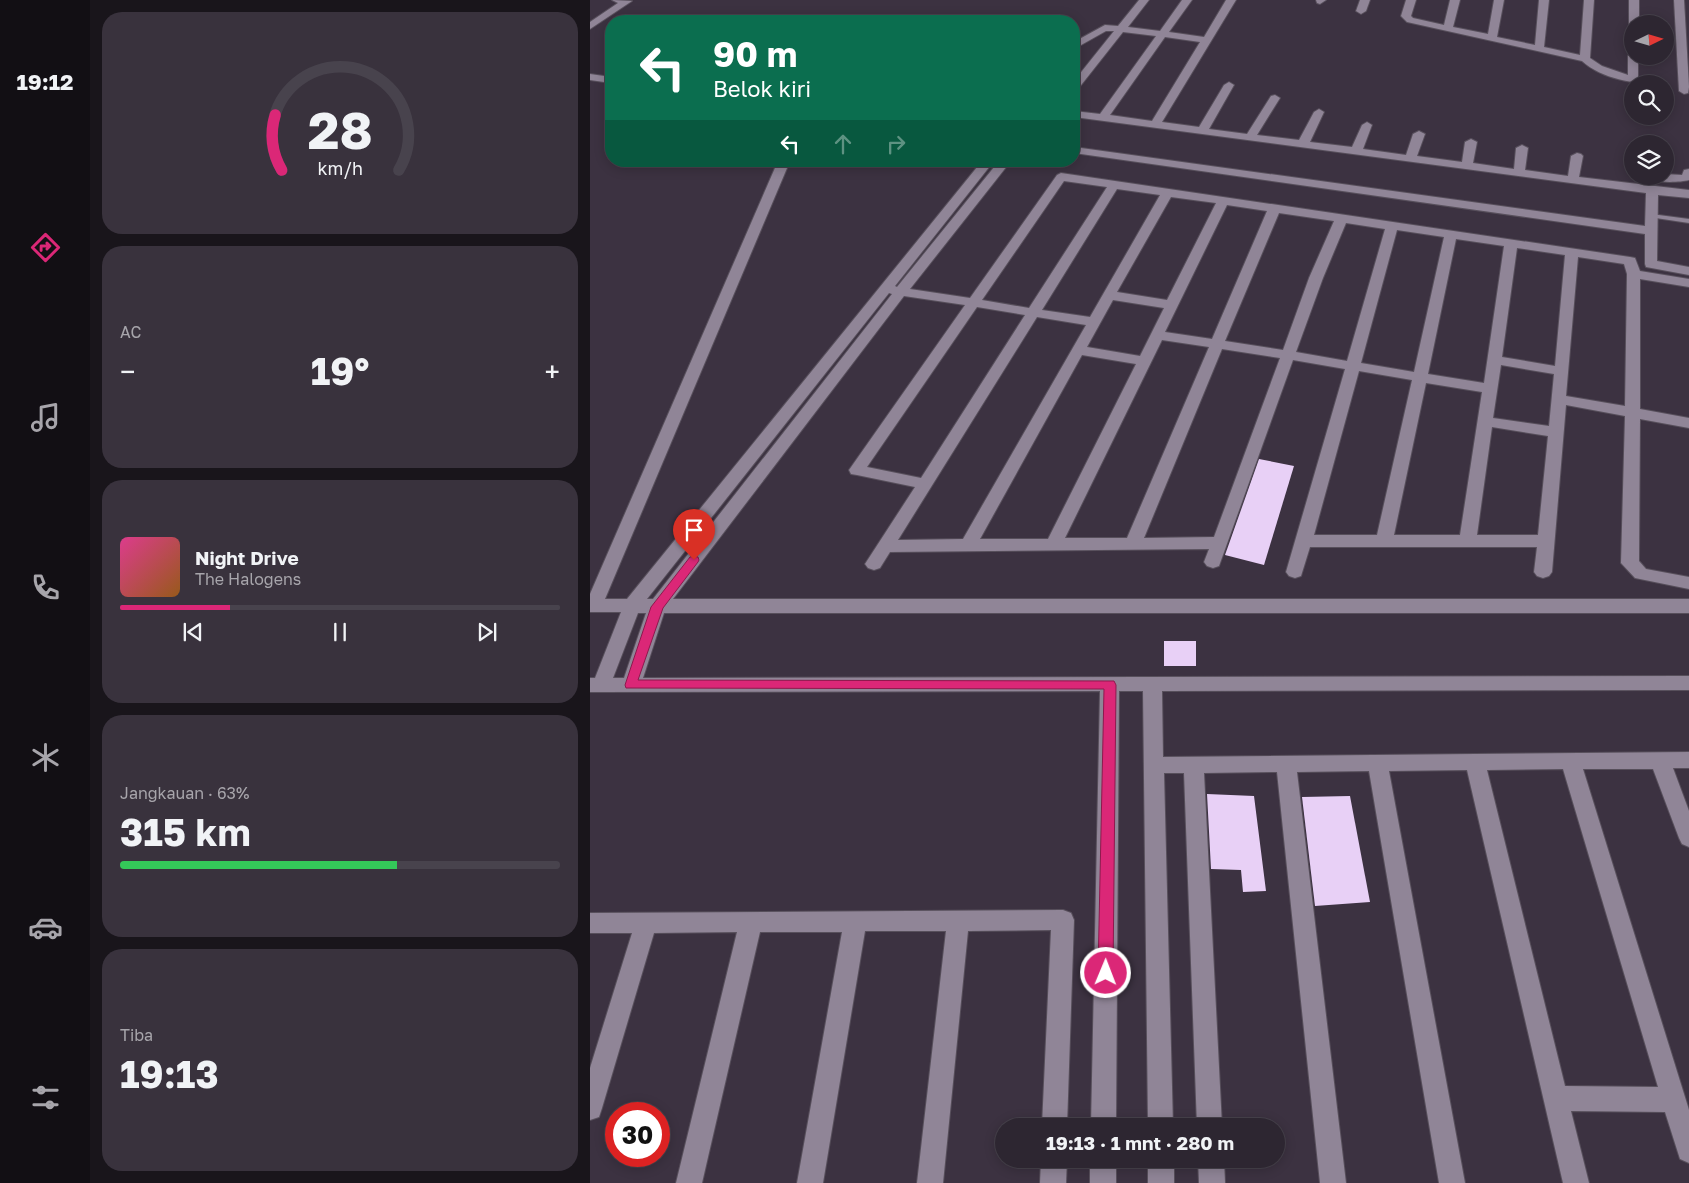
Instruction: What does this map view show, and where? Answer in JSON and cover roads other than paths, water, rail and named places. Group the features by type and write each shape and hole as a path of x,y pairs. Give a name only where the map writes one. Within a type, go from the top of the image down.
{"street":[{"path":"1080,77 1144,0"},
{"path":"1103,118 1186,0"},
{"path":"1156,125 1231,0"},
{"path":"1361,10 1365,0"},
{"path":"1411,0 1407,18 1448,29 1585,59 1595,67 1624,75"},
{"path":"1448,29 1455,0"},
{"path":"1492,39 1499,0"},
{"path":"1539,49 1544,0"},
{"path":"1585,59 1589,0"},
{"path":"1634,0 1634,15"},
{"path":"1679,0 1683,90"},
{"path":"618,15 628,2"},
{"path":"607,15 628,2"},
{"path":"590,26 605,17"},
{"path":"590,37 605,27"},
{"path":"1080,42 1103,29 1120,29 1206,40"},
{"path":"1081,57 1096,59"},
{"path":"590,77 605,79"},
{"path":"1202,131 1229,85"},
{"path":"1250,137 1275,98"},
{"path":"1303,144 1319,112"},
{"path":"1080,115 1573,181 1624,182"},
{"path":"1356,151 1366,125"},
{"path":"1410,159 1420,134"},
{"path":"1080,142 1651,223"},
{"path":"1467,166 1471,142"},
{"path":"1519,173 1522,148"},
{"path":"1080,151 1651,223"},
{"path":"1573,181 1577,156"},
{"path":"781,167 592,605 657,607 1689,606"},
{"path":"983,167 632,606 595,685 1689,683"},
{"path":"631,685 657,607 901,291 1000,167"},
{"path":"1674,179 1682,180 1688,177 1688,172"},
{"path":"926,484 857,470 1060,177 1630,261 1634,274 1630,563 1641,574 1689,583"},
{"path":"874,564 1114,185"},
{"path":"1639,185 1655,192 1689,194"},
{"path":"1655,192 1652,194 1651,264 1689,271"},
{"path":"968,545 1167,193"},
{"path":"1054,544 1223,201"},
{"path":"1133,543 1274,209"},
{"path":"1213,562 1316,278 1341,219"},
{"path":"1295,572 1392,226"},
{"path":"1384,541 1451,235"},
{"path":"1468,541 1511,244"},
{"path":"1543,572 1572,252"},
{"path":"1634,274 1689,283"},
{"path":"885,289 1093,322"},
{"path":"1108,295 1172,305"},
{"path":"1157,335 1289,354 1490,389"},
{"path":"1077,350 1144,361"},
{"path":"1494,360 1561,371"},
{"path":"1559,399 1689,423"},
{"path":"1485,421 1555,432"},
{"path":"1304,542 1546,541"},
{"path":"886,546 1220,542"},
{"path":"1103,1118 1110,685"},
{"path":"1152,685 1155,765 1160,1118"},
{"path":"1660,760 1689,838"},
{"path":"1155,765 1689,760"},
{"path":"1475,762 1576,1183"},
{"path":"1570,762 1689,1150"},
{"path":"1378,763 1452,1183"},
{"path":"1194,764 1210,1118"},
{"path":"1286,764 1333,1183"},
{"path":"590,923 1063,920 1055,1118"},
{"path":"930,1183 958,921"},
{"path":"689,1183 751,922"},
{"path":"810,1183 855,922"},
{"path":"590,1108 646,923"},
{"path":"1556,1098 1674,1100"},
{"path":"1053,1183 1054,1168"},
{"path":"1103,1168 1103,1183"},
{"path":"1161,1168 1161,1183"},
{"path":"1211,1168 1212,1183"}],"lane":[{"path":"1651,223 1689,221"}]}
